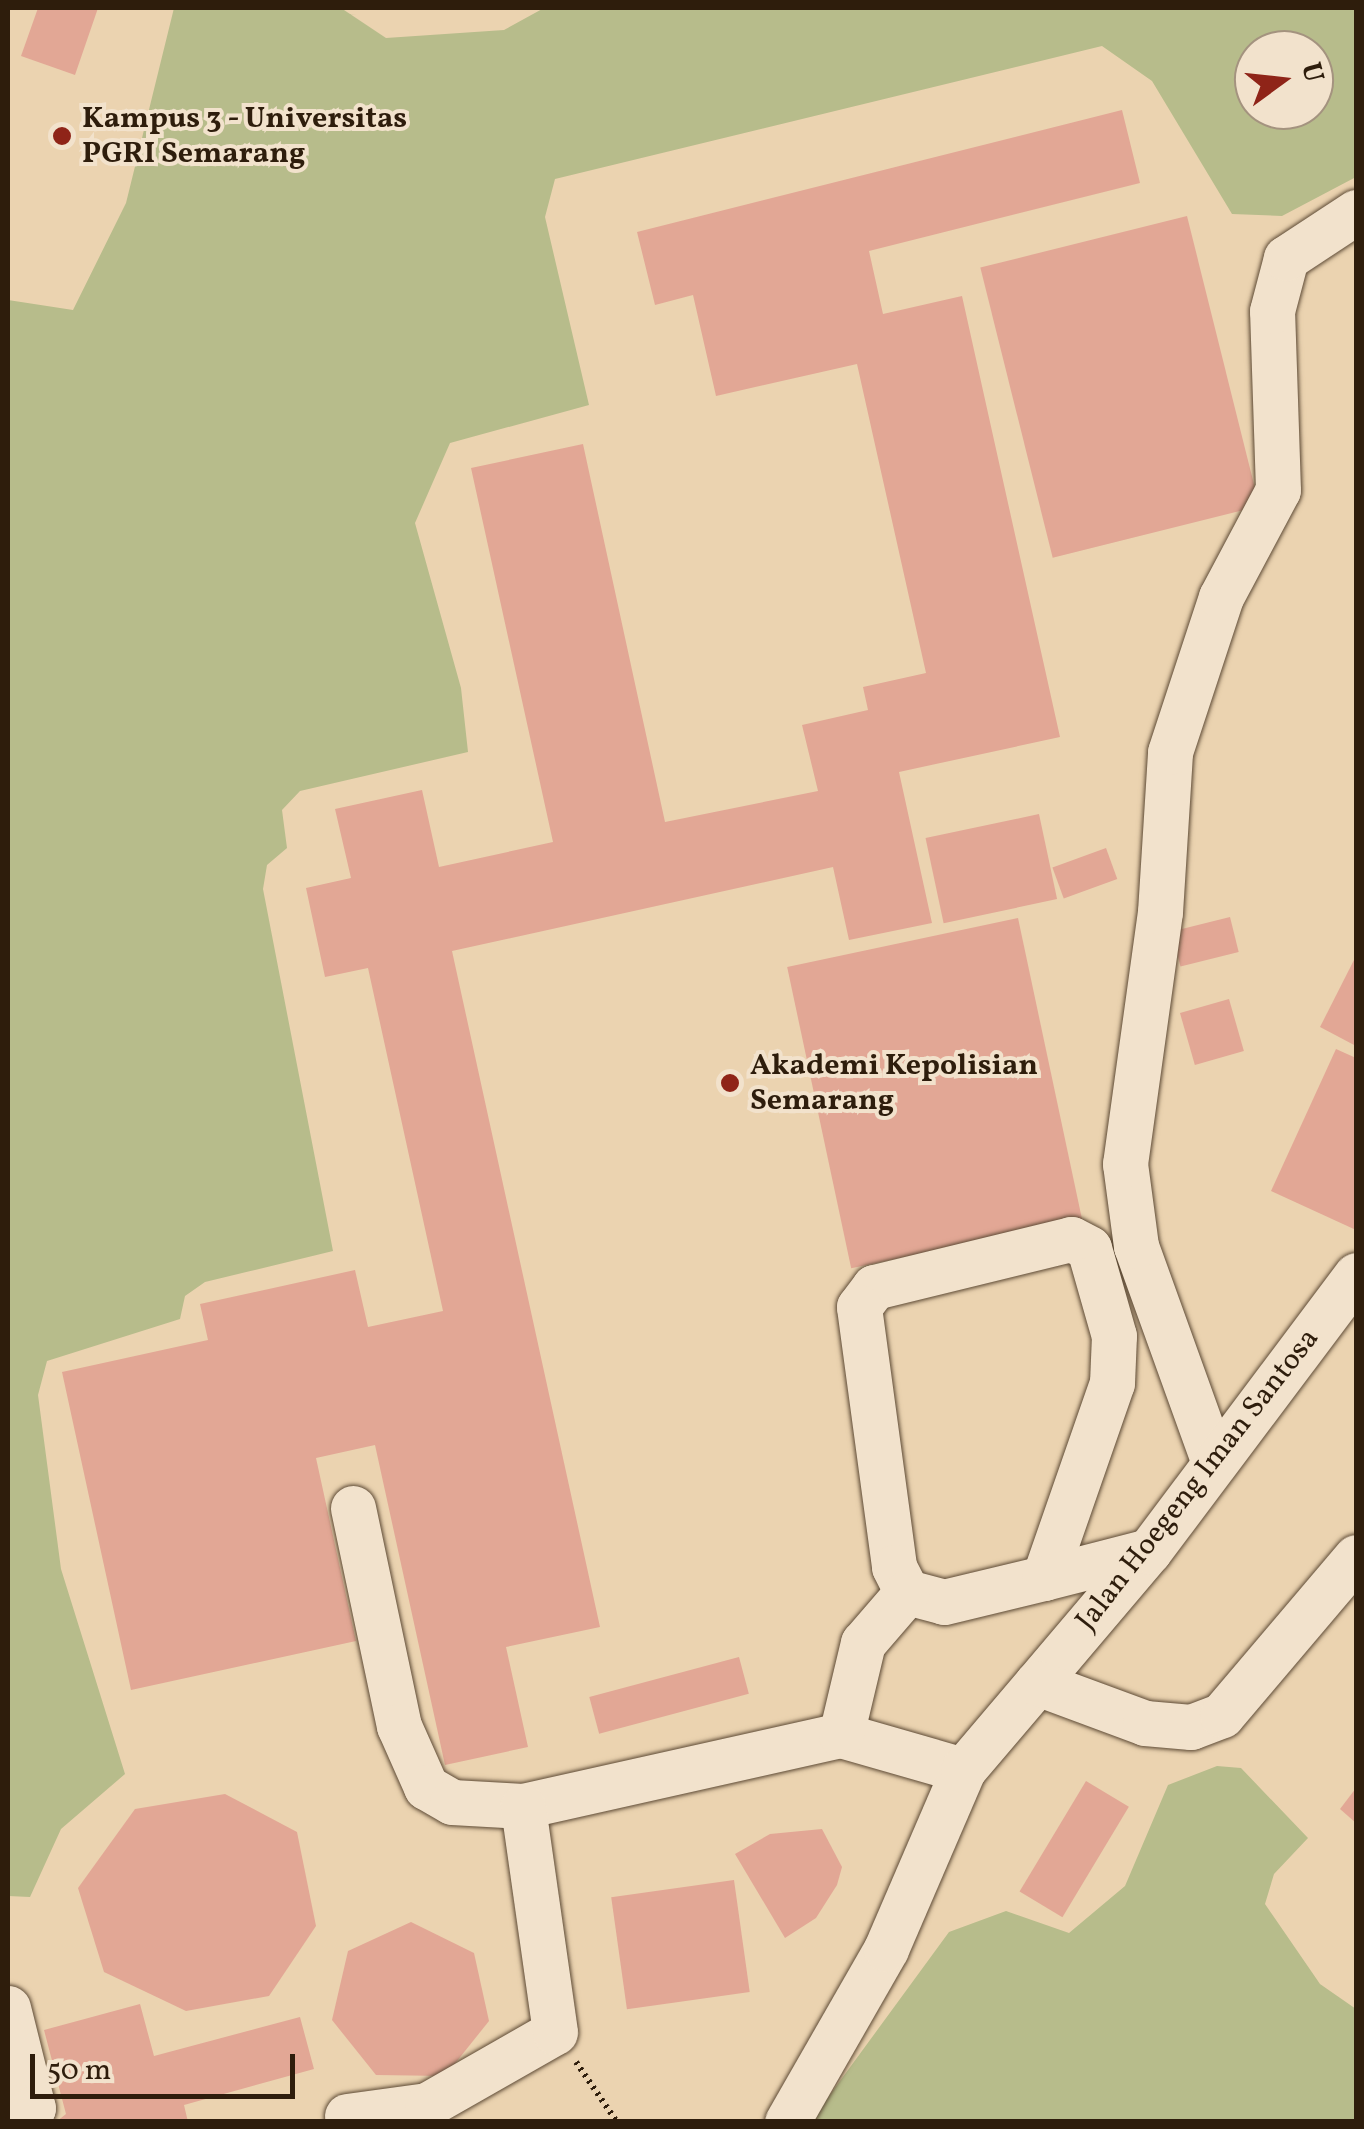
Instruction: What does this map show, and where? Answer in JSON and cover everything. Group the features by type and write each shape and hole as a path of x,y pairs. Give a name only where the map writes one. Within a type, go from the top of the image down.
{"lane":[{"path":"1213,1460 1136,1246 1125,1164 1160,912 1170,752 1221,597 1278,490 1272,310 1286,258 1356,212"},
{"path":"1044,1578 1112,1384 1106,1305 1089,1248 1070,1239 874,1286 859,1307 894,1567 908,1592 944,1602 1044,1578 1149,1551"},
{"name":"Jalan Hoegeng Iman Santosa","path":"787,2122 886,1949 963,1770 1149,1551 1213,1460 1356,1275"},
{"path":"353,1508 399,1726 426,1787 483,1810 523,1806 841,1735 963,1770"},
{"path":"1037,1684 1145,1723 1207,1721 1264,1672 1356,1557"},
{"path":"841,1735 863,1643 908,1592"},
{"path":"347,2116 428,2105 555,2032 523,1806"},
{"path":"8,2008 33,2108 8,2122"}],"path":[{"path":"555,2032 617,2122"}],"green space":[{"path":"174,8 341,8 386,38 504,30 544,8 1356,8 1356,177 1282,216 1232,214 1152,81 1102,46 555,179 545,217 589,405 450,443 415,523 461,688 468,752 300,791 282,810 287,848 267,865 263,889 333,1251 205,1282 185,1296 180,1319 47,1361 38,1395 61,1569 125,1774 61,1829 30,1897 8,1896 8,300 73,310 126,203"},
{"path":"1217,1766 1241,1768 1308,1838 1274,1874 1265,1904 1320,1984 1356,2009 1356,2121 810,2122 949,1932 1006,1911 1069,1933 1125,1886 1168,1785"}],"building":[{"path":"38,8 98,8 75,75 21,56"},
{"path":"1122,110 1140,183 869,251 883,314 962,296 1060,737 899,772 932,923 849,940 833,867 452,951 600,1627 506,1647 528,1747 445,1765 375,1445 316,1458 356,1641 131,1690 62,1372 208,1340 200,1304 355,1270 368,1327 443,1311 368,968 325,977 306,888 351,878 335,809 422,790 439,867 553,842 471,468 583,444 665,822 818,791 802,725 868,710 863,687 926,673 857,364 716,396 693,295 655,305 637,232"},
{"path":"1187,216 1259,506 1053,558 980,268"},
{"path":"1039,814 1057,899 944,923 926,838"},
{"path":"1106,848 1117,879 1064,899 1052,867"},
{"path":"1230,917 1239,952 1180,966 1172,932"},
{"path":"1018,918 1082,1219 851,1268 787,967"},
{"path":"1356,956 1356,1046 1320,1027"},
{"path":"1229,999 1244,1051 1195,1065 1180,1013"},
{"path":"1336,1049 1356,1058 1356,1230 1271,1191"},
{"path":"739,1657 749,1694 599,1734 589,1697"},
{"path":"1086,1781 1129,1807 1062,1917 1020,1892"},
{"path":"1356,1788 1356,1823 1340,1809"},
{"path":"225,1794 297,1832 316,1926 269,1996 186,2011 104,1972 78,1888 135,1809"},
{"path":"822,1829 842,1867 837,1885 816,1918 785,1938 735,1854 770,1834"},
{"path":"734,1880 750,1992 627,2009 611,1897"},
{"path":"411,1922 474,1953 489,2021 445,2076 376,2075 332,2020 348,1951"},
{"path":"140,2004 154,2056 300,2017 314,2069 184,2105 188,2122 56,2122 66,2114 44,2030"}],"place":[{"name":"Kampus 3 - Universitas PGRI Semarang","path":"62,136"},
{"name":"Akademi Kepolisian Semarang","path":"730,1083"}]}
